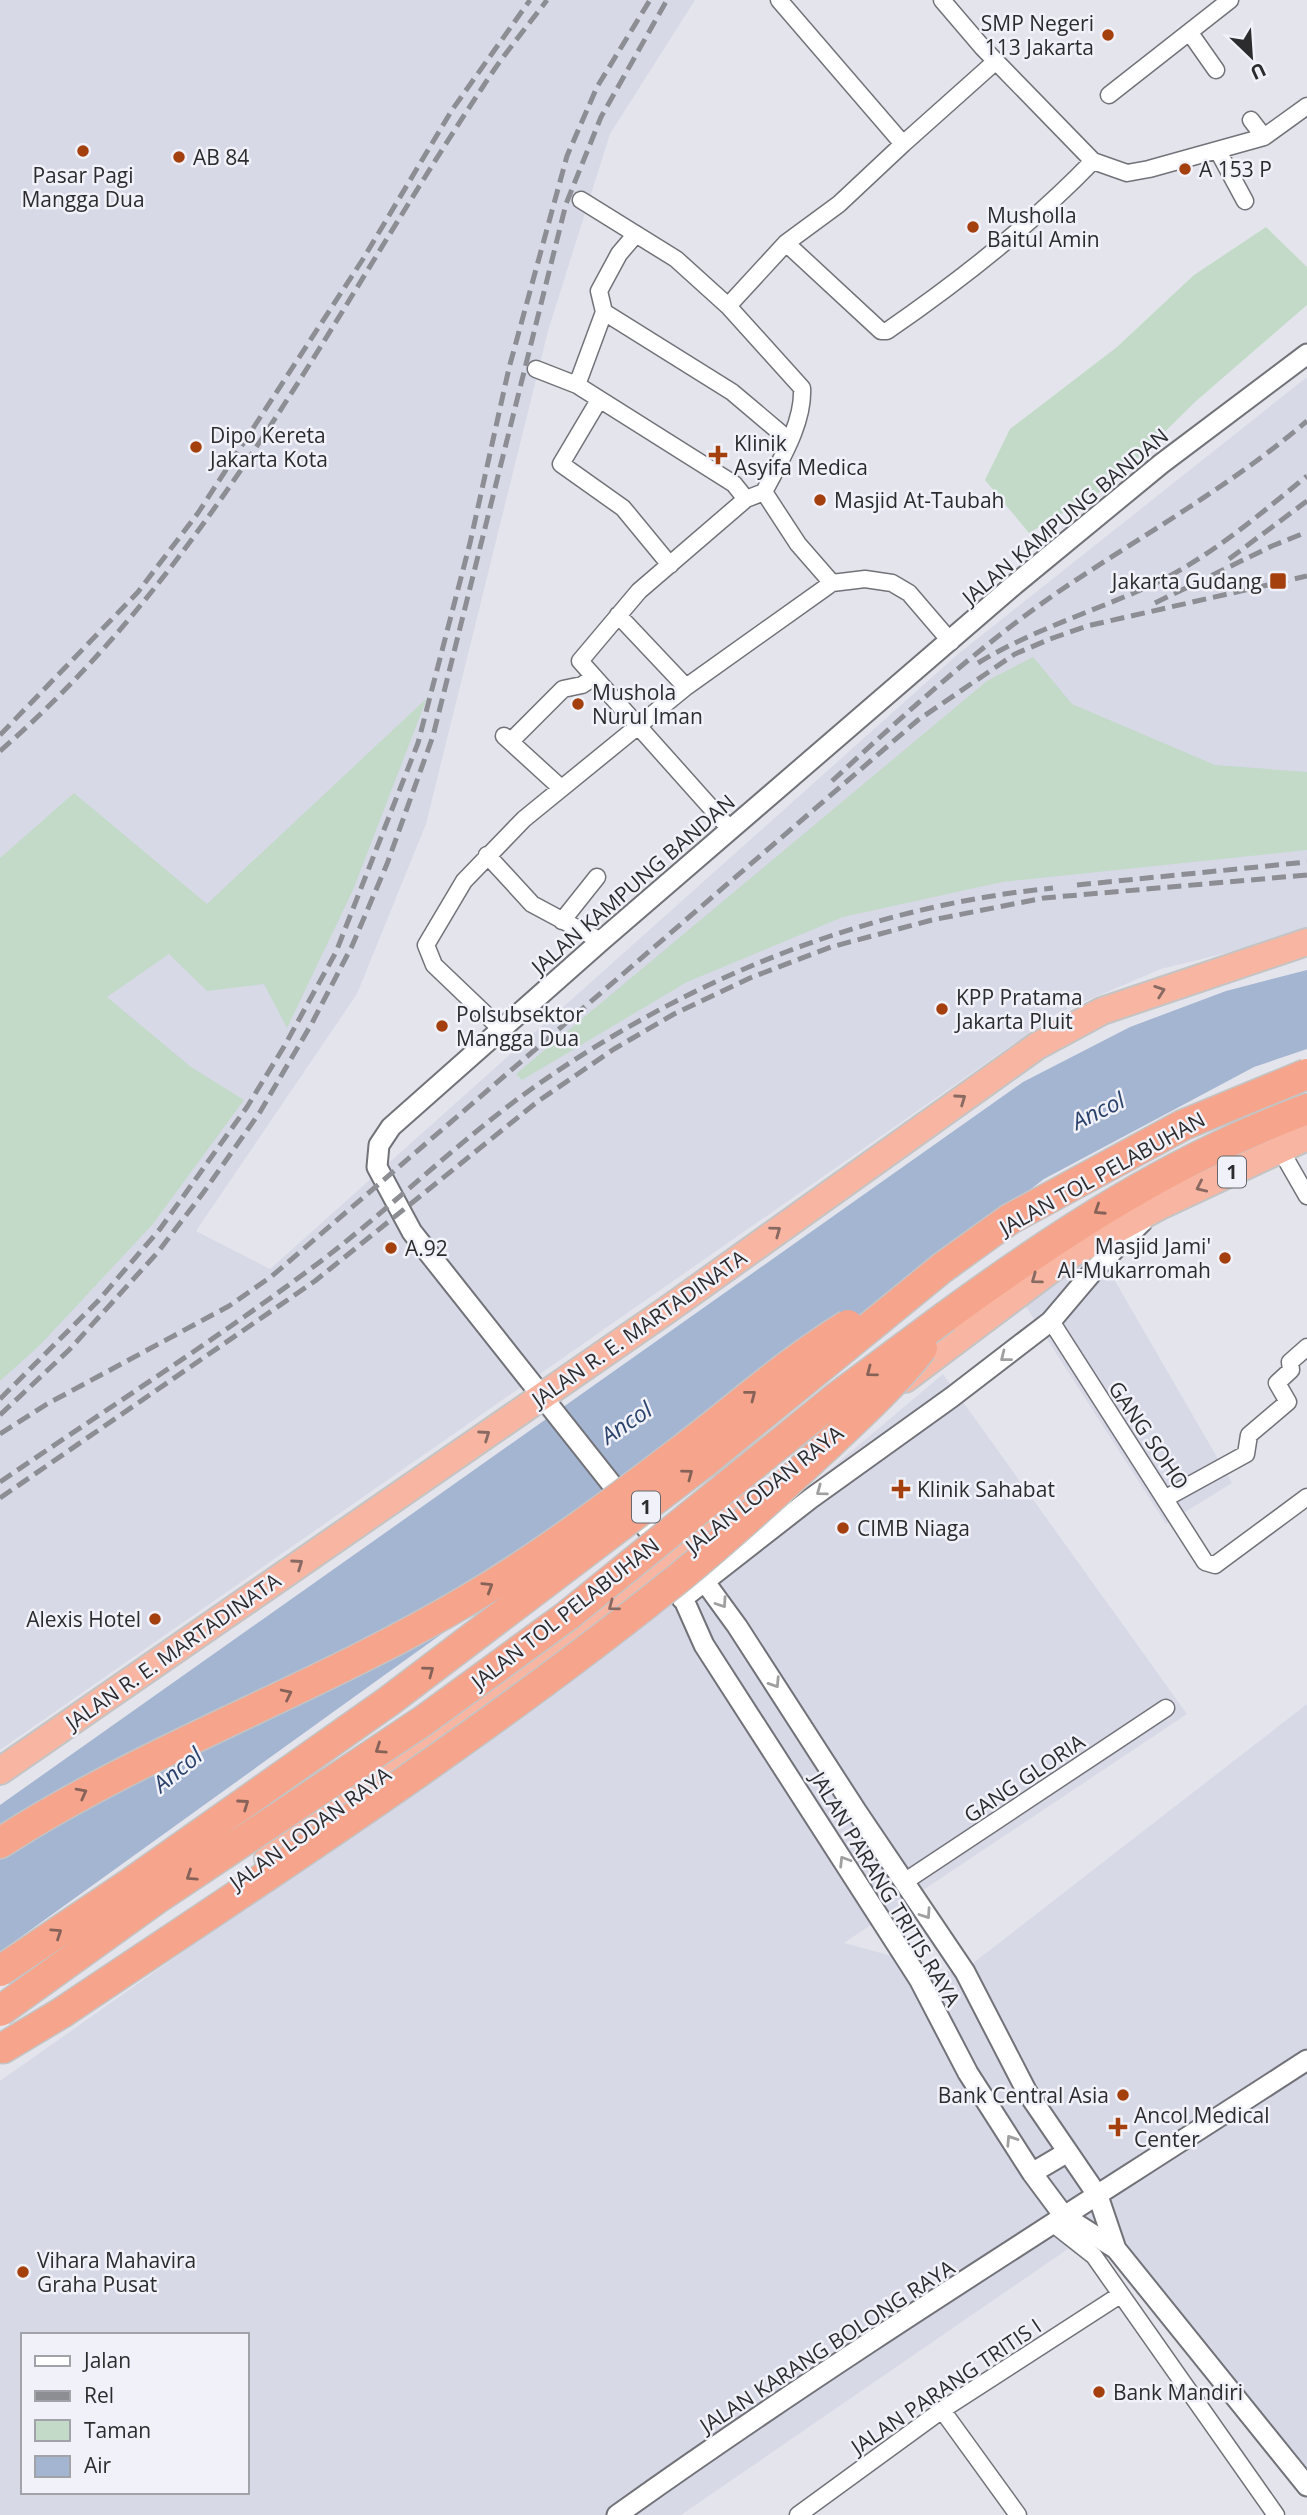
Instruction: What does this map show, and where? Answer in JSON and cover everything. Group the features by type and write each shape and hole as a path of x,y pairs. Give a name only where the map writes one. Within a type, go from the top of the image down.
{"highway":[{"name":"JALAN R. E. MARTADINATA","path":"0,1771 544,1403 1037,1046 1102,1011 1307,942"},
{"name":"JALAN TOL PELABUHAN","path":"0,1971 389,1701 725,1446 942,1268 1010,1219 1183,1125 1307,1074"},
{"name":"JALAN TOL PELABUHAN","path":"0,2011 156,1899 423,1721 566,1616 836,1398 945,1317 1104,1206 1158,1176 1307,1110"},
{"name":"JALAN LODAN RAYA","path":"2,2049 426,1747 670,1554 1073,1253 1158,1207 1307,1138"},
{"path":"0,1843 79,1795 318,1679 469,1599 588,1519 808,1350 942,1268"},
{"path":"2,2049 64,2012 414,1777 628,1619 740,1528 862,1413 905,1370 945,1317"}],"street":[{"path":"779,0 903,144"},
{"path":"942,0 996,61 1093,161 1127,173 1264,137 1307,106"},
{"path":"1109,95 1230,0"},
{"path":"1190,33 1216,70"},
{"path":"729,306 786,243 839,204 996,61"},
{"path":"1251,120 1264,137"},
{"path":"1218,151 1245,201"},
{"path":"786,243 881,331 887,331 970,271 1066,189 1093,161"},
{"path":"581,200 676,259 729,306 769,348 803,390 790,442 764,492 747,499 639,592 580,661 730,829"},
{"path":"577,385 604,312 599,291 619,254 636,234"},
{"path":"604,312 732,392 790,442"},
{"name":"JALAN KAMPUNG BANDAN","path":"670,1554 544,1403 412,1232 377,1167 379,1145 391,1127 730,829 1161,464 1307,354"},
{"path":"536,369 577,385 734,484 747,499"},
{"path":"599,400 561,464 623,508 670,565"},
{"path":"764,492 798,544 832,583"},
{"path":"502,1030 434,965 426,944 447,906 487,855 561,788 686,687 832,583 865,579 892,583 909,593 951,642"},
{"path":"618,615 686,687"},
{"path":"561,788 507,738 563,689 582,685 593,678"},
{"path":"487,855 532,904 601,941"},
{"path":"562,921 597,877"},
{"path":"1280,1149 1307,1196"},
{"name":"JALAN LODAN RAYA","path":"682,1599 810,1499 952,1397 1051,1321 1095,1269 1158,1207"},
{"name":"GANG SOHO","path":"1051,1321 1205,1562 1215,1564 1307,1496"},
{"path":"1166,1498 1246,1454 1249,1435 1288,1402 1277,1383 1291,1370 1290,1362 1307,1347"},
{"name":"JALAN PARANG TRITIS RAYA","path":"670,1554 707,1581 965,1972 1027,2092 1066,2153 1098,2196 1116,2249 1307,2486"},
{"name":"JALAN PARANG TRITIS RAYA","path":"670,1554 682,1599 704,1646 919,1979 968,2073 1058,2220 1116,2249"},
{"name":"GANG GLORIA","path":"904,1882 1166,1708"},
{"name":"JALAN KARANG BOLONG RAYA","path":"617,2515 692,2461 1307,2060"},
{"path":"1031,2173 1066,2153"},
{"path":"1058,2220 1094,2256 1276,2515"},
{"name":"JALAN PARANG TRITIS I","path":"798,2515 942,2410 1119,2295"},
{"path":"942,2410 1018,2515"}],"shaded area":[{"path":"0,0 695,0 610,134 548,331 426,824 357,994 196,1231 270,1269 958,654 1307,377 1307,933 1161,969 1058,1013 0,1750"},
{"path":"1096,1248 1232,1483 1166,1524 1023,1302"},
{"path":"943,1374 1187,1714 844,1943 959,1974 1307,1704 1307,2492 1110,2220 681,2515 0,2515 0,2081 643,1627"}],"green space":[{"path":"1266,227 1307,267 1307,305 1195,402 1110,486 1029,533 985,480 1010,429 1117,347 1194,275"},
{"path":"1033,657 1072,704 1215,765 1307,772 1307,850 1002,882 843,917 687,982 522,1080 516,1074 987,681"},
{"path":"427,698 353,890 287,1028 264,984 207,991 169,954 107,997 191,1067 244,1100 152,1225 40,1345 0,1381 0,858 74,793 207,904"}],"water":[{"name":"Ancol","path":"1307,970 1307,1049 1254,1067 1044,1179 611,1512 0,1952 0,1805 1023,1082 1130,1027 1226,991"}],"railway":[{"path":"0,735 138,592 198,513 363,259 452,110 530,0"},
{"path":"0,751 75,679 143,602 206,520 320,348 484,85 547,0"},
{"path":"0,1399 98,1301 160,1229 247,1107 336,952 418,743 470,543 509,368 567,156 597,87 650,0"},
{"path":"0,1415 69,1350 158,1252 203,1193 260,1112 312,1023 352,946 387,864 433,736 566,204 601,117 667,0"},
{"path":"832,781 915,706 1001,634 1061,590 1218,488 1307,421"},
{"path":"978,663 1021,640 1132,594 1175,573 1234,534 1307,476"},
{"path":"1229,559 1307,501"},
{"path":"1155,603 1272,546 1307,532"},
{"path":"0,1434 47,1404 229,1306 272,1276 918,720 1015,654 1087,626 1307,576"},
{"path":"1077,885 1307,862"},
{"path":"0,1498 315,1281 537,1102 614,1049 674,1014 750,978 831,947 932,920 1044,898 1307,875"},
{"path":"0,1482 192,1353 305,1273 530,1090 650,1015 713,983 778,955 845,931 913,912 982,898 1053,888"}],"place":[{"name":"SMP Negeri 113 Jakarta","path":"1108,35"},
{"name":"Pasar Pagi Mangga Dua","path":"83,151"},
{"name":"AB 84","path":"179,157"},
{"name":"A 153 P","path":"1185,169"},
{"name":"Musholla Baitul Amin","path":"973,227"},
{"name":"Dipo Kereta Jakarta Kota","path":"196,447"},
{"name":"Klinik Asyifa Medica","path":"718,455"},
{"name":"Masjid At-Taubah","path":"820,500"},
{"name":"Jakarta Gudang","path":"1278,581"},
{"name":"Mushola Nurul Iman","path":"578,704"},
{"name":"KPP Pratama Jakarta Pluit","path":"942,1009"},
{"name":"Polsubsektor Mangga Dua","path":"442,1026"},
{"name":"A.92","path":"391,1248"},
{"name":"Masjid Jami' Al-Mukarromah","path":"1225,1258"},
{"name":"Klinik Sahabat","path":"901,1489"},
{"name":"CIMB Niaga","path":"843,1528"},
{"name":"Alexis Hotel","path":"155,1619"},
{"name":"Bank Central Asia","path":"1123,2095"},
{"name":"Ancol Medical Center","path":"1118,2127"},
{"name":"Vihara Mahavira Graha Pusat","path":"23,2272"},
{"name":"Bank Mandiri","path":"1099,2392"}]}
